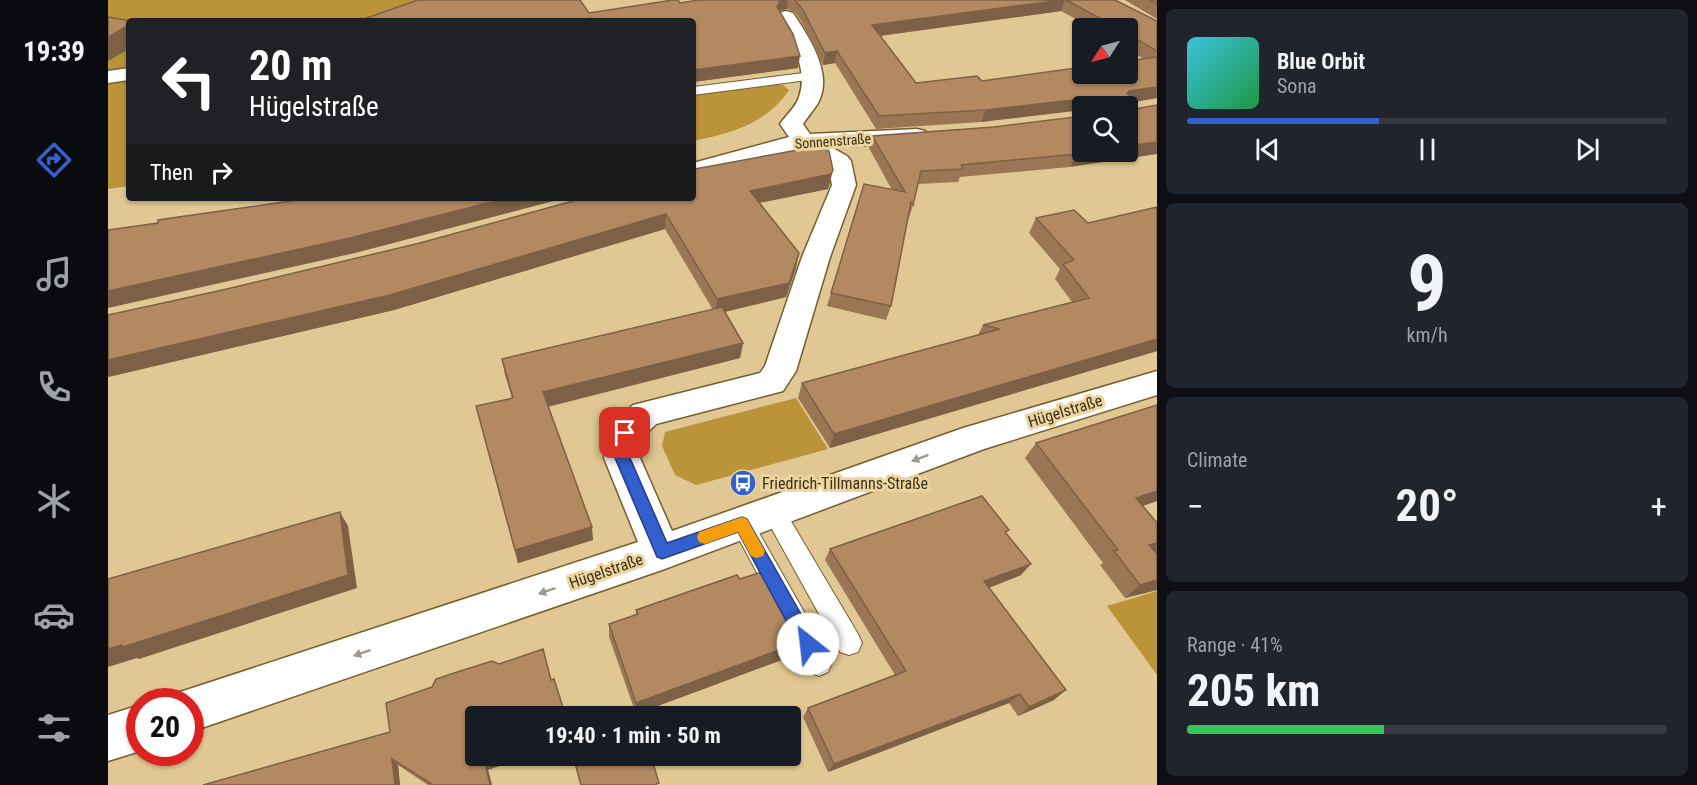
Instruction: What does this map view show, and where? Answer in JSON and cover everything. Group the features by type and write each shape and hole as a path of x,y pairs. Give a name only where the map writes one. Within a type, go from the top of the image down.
{"street":[{"path":"662,552 622,458 625,433 645,414 771,382 780,371 816,257 844,185 839,161 804,141 791,124 810,97 812,76 807,57 786,17"},
{"path":"108,77 126,74"},
{"name":"Sonnenstraße","path":"696,170 804,141 934,135"},
{"name":"Hügelstraße","path":"204,705 758,519 975,438 1157,383"},
{"path":"108,738 126,732"}],"lane":[{"path":"696,91 812,76"},
{"path":"758,519 849,643"},
{"path":"758,519 819,663"}],"shaded area":[{"path":"108,0 419,0 368,18 126,18 126,70 108,73"},
{"path":"126,81 126,186 108,189 108,83"},
{"path":"776,84 783,85 789,90 780,102 759,119 734,130 696,140 696,95"},
{"path":"796,398 828,449 696,485 675,475 662,446 665,432"},
{"path":"1157,591 1157,675 1107,606"}],"building":[{"path":"418,0 580,0 589,13 673,0 678,0 680,3 699,0 780,0 777,7 793,34 800,56 696,70 696,18 367,18"},
{"path":"795,0 1062,0 872,25 916,83 977,76 982,81 1072,69 1072,84 1138,84 1138,60 1157,57 1157,87 1129,91 1127,94 1132,96 1072,96 1072,100 986,110 879,116 837,51 825,53 803,10"},
{"path":"1066,0 1115,0 1157,21 1157,51 1138,40 1138,18 1099,18"},
{"path":"108,17 126,20 126,27 108,37"},
{"path":"1157,105 1157,142 1138,145 1138,108"},
{"path":"1072,117 1072,154 961,165 963,169 921,171 913,205 911,202 891,306 831,293 864,184 905,192 872,136 994,127"},
{"path":"819,146 829,151 833,170 831,174 750,191 799,253 789,283 717,299 666,214 390,295 108,360 108,315 420,243 573,201 696,201 696,169"},
{"path":"290,201 495,201 350,238 108,291 108,230 158,223 158,220"},
{"path":"1157,207 1157,339 834,434 802,383 1000,329 983,325 1089,298 1063,264 1074,260 1036,218 1074,210 1088,223"},
{"path":"722,307 743,343 543,392 592,527 515,550 476,406 513,398 502,359"},
{"path":"1157,405 1157,491 1136,498 1157,523 1157,543 1149,545 1157,554 1157,580 1140,585 1114,551 1118,550 1036,443"},
{"path":"982,496 1009,530 1005,532 1031,564 984,581 1066,690 1029,707 1020,694 834,764 808,708 906,671 830,549"},
{"path":"340,512 348,575 123,647 122,645 108,649 108,579"},
{"path":"765,571 803,641 636,703 609,624 638,614 636,610 737,575 740,579"},
{"path":"543,649 551,680 554,679 563,706 465,706 465,766 486,766 490,785 433,785 392,759 395,785 203,785 390,732 386,703 432,687 436,679 492,661 499,664"},
{"path":"576,766 654,766 659,783 654,785 581,785"}],"slow traffic":[{"path":"705,537 742,524 757,551"}],"place":[{"name":"Friedrich-Tillmanns-Straße","path":"743,483"}],"route":[{"path":"625,433 622,458 662,552 742,524 808,644"}]}
